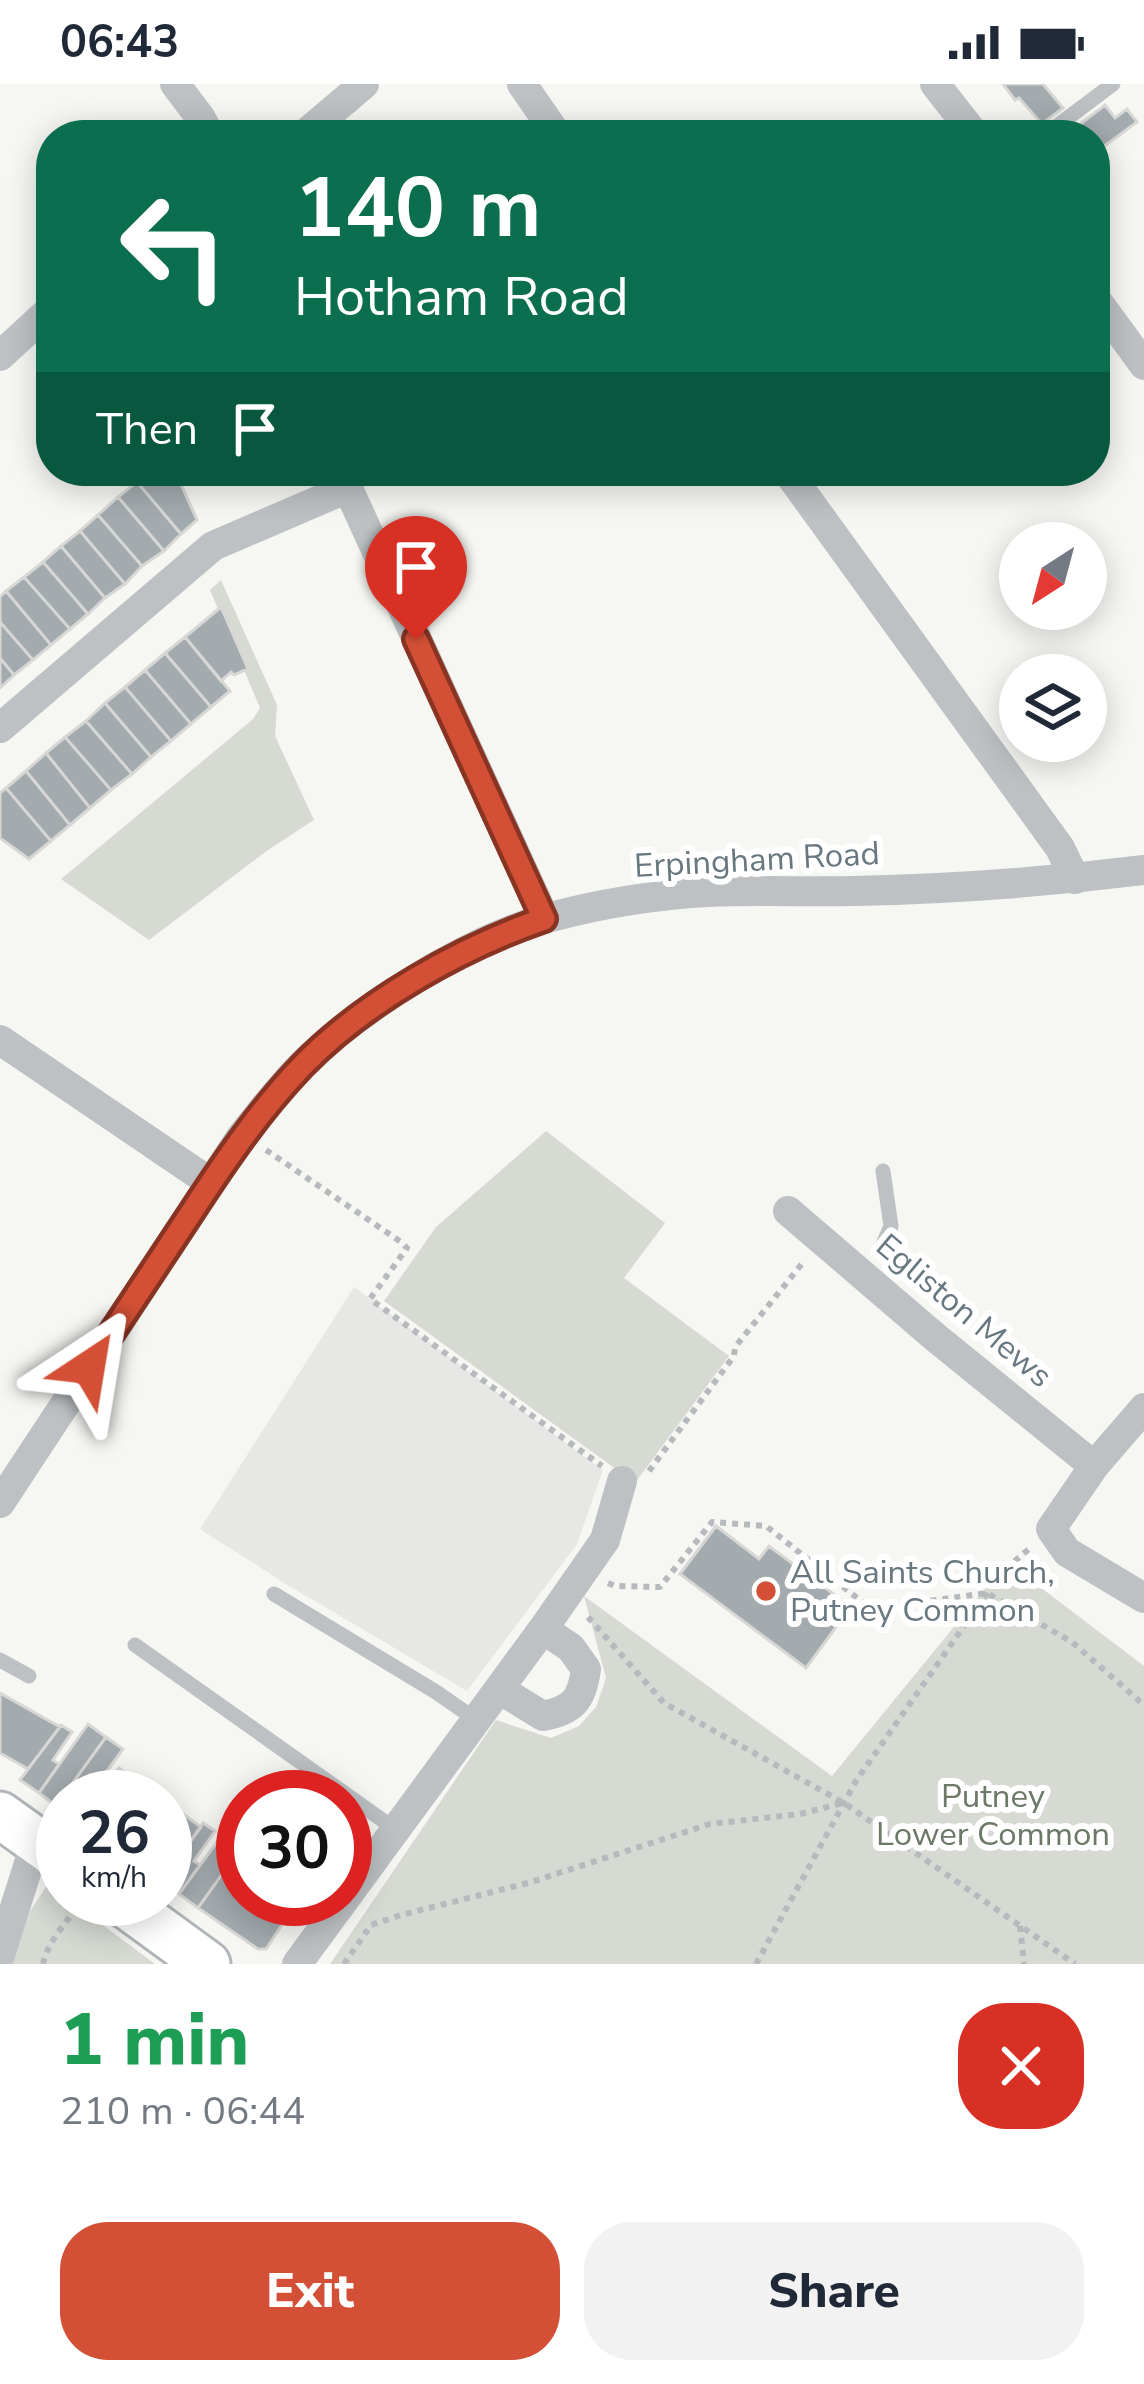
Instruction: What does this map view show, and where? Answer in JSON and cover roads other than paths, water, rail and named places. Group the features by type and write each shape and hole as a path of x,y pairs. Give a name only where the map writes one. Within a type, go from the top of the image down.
{"main road":[{"path":"0,1815 36,1840"},
{"path":"155,1926 207,1964"}],"street":[{"path":"175,84 202,120"},
{"path":"322,120 364,84"},
{"path":"522,84 546,120"},
{"path":"935,84 963,120"},
{"path":"1110,319 1144,365"},
{"path":"0,356 36,323"},
{"path":"0,728 213,546 332,486"},
{"path":"347,486 544,919"},
{"path":"798,486 1060,848 1075,879"},
{"name":"Erpingham Road","path":"0,1503 241,1137 305,1062 339,1033 448,961 544,919 708,892 857,891 1075,879 1144,870"},
{"path":"1,1043 211,1183"},
{"name":"Egliston Mews","path":"788,1211 1094,1466"},
{"path":"867,1278 881,1249"},
{"path":"1144,1408 1094,1466 1051,1528 1067,1552 1144,1598"},
{"path":"297,1964 605,1540 622,1481"},
{"path":"499,1689 543,1716 565,1712 583,1692 586,1669 571,1648 543,1629"},
{"path":"0,1955 9,1898 36,1856"}],"lane":[{"path":"1065,120 1113,84"},
{"path":"881,1249 891,1226 883,1171"},
{"path":"274,1594 475,1719"},
{"path":"135,1646 395,1829"},
{"path":"0,1660 29,1676"}],"place":[{"name":"All Saints Church, Putney Common","path":"766,1591"}],"park label":[{"name":"Putney Lower Common","path":"993,1815"}]}
